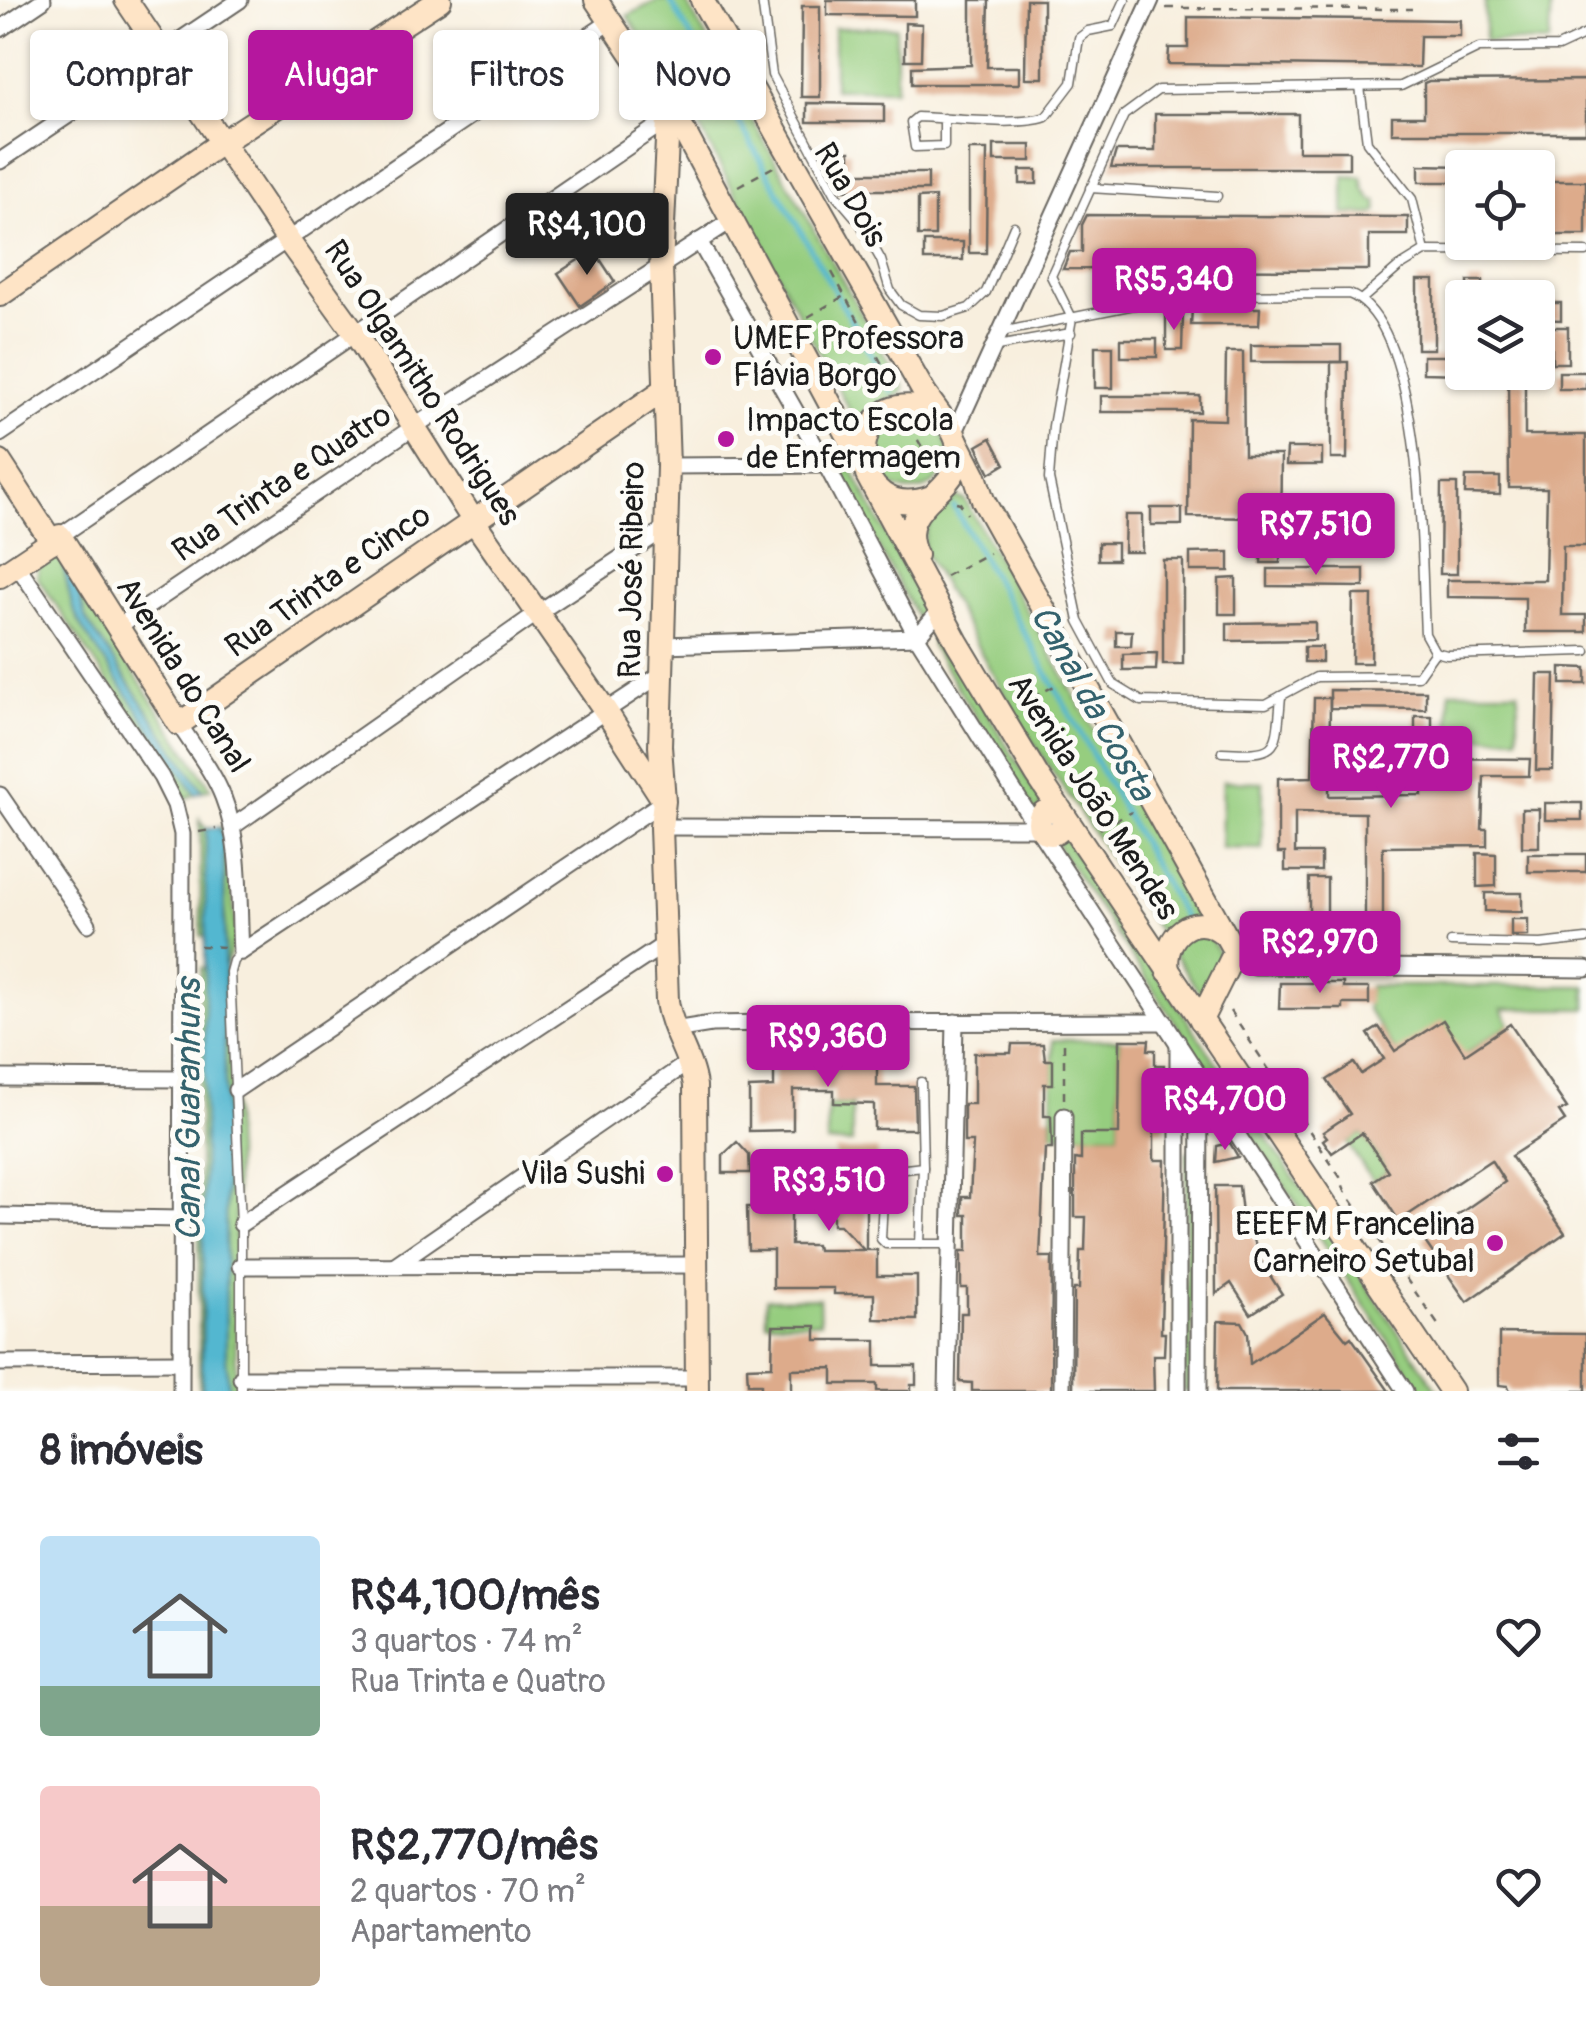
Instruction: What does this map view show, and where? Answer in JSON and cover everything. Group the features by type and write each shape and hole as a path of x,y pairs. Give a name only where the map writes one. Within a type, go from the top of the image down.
{"street":[{"path":"0,29 44,0"},
{"name":"Rua Olgamitho Rodrigues","path":"126,0 147,30"},
{"path":"196,30 240,0"},
{"path":"0,295 221,143 440,0"},
{"name":"Avenida João Mendes","path":"596,0 619,33"},
{"name":"Rua Dois","path":"702,0 925,394 952,432 983,500 1230,943"},
{"path":"926,586 911,532 918,509 938,493 956,466 952,432 1151,0"},
{"path":"0,434 611,21"},
{"path":"0,161 61,120"},
{"name":"Rua Olgamitho Rodrigues","path":"206,120 355,333 473,520 664,801"},
{"path":"181,1391 184,848 175,805 161,777 9,570 667,120"},
{"name":"Rua José Ribeiro","path":"671,120 661,267 668,466 660,746 664,801 660,827 667,1001 695,1086 697,1264"},
{"name":"Avenida João Mendes","path":"673,120 720,196 926,586 1000,714 1053,824 1165,1022 1218,1102"},
{"name":"Rua Trinta e Quatro","path":"116,628 415,426 732,220"},
{"name":"Avenida João Mendes","path":"699,241 826,465 917,637 1053,824 1173,979 1452,1391"},
{"name":"Rua Trinta e Cinco","path":"179,724 664,390"},
{"path":"952,432 931,411 915,406 899,408 885,414 866,437 862,464 876,488 898,500 915,502 956,484 969,487 983,500"},
{"name":"Avenida do Canal","path":"0,462 56,539 216,782 229,827 233,949"},
{"path":"668,466 862,464"},
{"path":"229,827 666,528"},
{"path":"663,645 917,637 940,610"},
{"path":"233,949 662,674"},
{"path":"0,795 88,924"},
{"path":"236,1090 664,801"},
{"path":"660,827 1053,824"},
{"path":"1218,985 1201,992 1173,979 1168,946 1184,928 1203,924 1230,943 1243,962 1255,966 1586,969"},
{"path":"1201,1020 1218,985 1230,943"},
{"path":"242,1224 666,944"},
{"path":"674,1030 771,1022 1165,1022"},
{"path":"948,1391 954,1022"},
{"path":"1178,1042 1178,1391"},
{"path":"395,1265 689,1062"},
{"path":"1199,1391 1200,1076"},
{"path":"0,1078 182,1078"},
{"path":"1180,1135 1187,1115 1218,1102 1406,1391"},
{"path":"1062,1391 1064,1116"},
{"path":"1180,1135 1200,1141"},
{"path":"0,1216 182,1219"},
{"path":"240,1266 697,1264 697,1385 241,1385"},
{"path":"0,1363 181,1362"}],"lane":[{"path":"762,0 772,75 836,195 860,223 881,260 890,290 900,305 919,315 943,316 970,308 986,292 1014,226"},
{"path":"944,118 944,146 913,145 913,120 944,118 1032,120 1046,117 1072,83 1079,38 1088,31 1113,26 1125,0"},
{"path":"1435,652 1418,676 1316,677 1266,704 1141,701 1113,684 1079,621 1050,479 1053,426 1072,318 1051,276 1124,115 1158,90 1401,86 1479,48 1558,47 1586,34"},
{"path":"1360,86 1367,142 1412,199 1426,251"},
{"path":"1090,188 1217,196"},
{"path":"1362,298 1399,267 1426,251 1586,252"},
{"path":"997,339 1184,294 1350,294 1362,298 1386,331 1407,398 1416,442 1425,634 1435,652 1446,655 1586,651"},
{"path":"997,339 1071,333"},
{"path":"1222,752 1259,754 1270,750 1277,740 1281,696"},
{"path":"1451,942 1541,944 1586,939"},
{"name":"Avenida do Canal","path":"233,949 230,972 242,1224 241,1385"},
{"path":"920,1244 921,1082"},
{"path":"923,1167 888,1171 884,1179 881,1238 886,1244 950,1244"}],"path":[{"path":"1166,8 1412,9"},
{"path":"720,196 768,170"},
{"path":"789,327 843,297"},
{"path":"926,586 984,556"},
{"path":"1000,714 1056,684"},
{"path":"1053,824 1123,817 1131,812"},
{"path":"202,832 229,827"},
{"path":"206,946 233,949"},
{"path":"1218,985 1340,1176 1345,1191 1439,1326"},
{"path":"1064,1023 1064,1116"}],"green space":[{"path":"658,0 685,0 702,30 637,30 627,16"},
{"path":"1485,0 1551,0 1549,43 1485,41"},
{"path":"896,27 896,89 834,89 834,28"},
{"path":"696,120 752,120 903,388 900,394 878,404 860,420 854,419"},
{"path":"1344,176 1362,177 1364,189 1377,201 1374,214 1344,214"},
{"path":"911,417 937,428 948,454 937,480 911,491 885,480 874,454 885,428"},
{"path":"852,469 924,606 925,614 918,620 840,477"},
{"path":"957,497 965,500 1222,959 1207,1004 1022,726 925,553 925,536 931,520"},
{"path":"58,553 69,560 63,566 80,624 196,794 185,799 37,577 39,564"},
{"path":"74,577 211,788 203,791 86,620"},
{"path":"932,631 937,631 1042,802 1039,811 1035,812 932,647"},
{"path":"1450,691 1518,691 1518,737 1450,737"},
{"path":"1223,781 1263,782 1262,849 1221,848"},
{"path":"200,819 206,829 208,899 202,1391 199,982 201,968 205,967 206,937 201,936"},
{"path":"219,827 225,827 228,840 236,935 226,966 235,1151 236,1391 229,1391 226,1356 224,839"},
{"path":"1061,838 1066,840 1438,1391 1422,1391 1058,847"},
{"path":"1369,986 1586,986 1586,1009 1502,1009 1510,1024 1446,1066 1395,1051 1367,1009"},
{"path":"1053,1040 1120,1040 1119,1134 1052,1134"},
{"path":"828,1105 852,1105 852,1143 827,1143"},
{"path":"1362,1133 1388,1171 1373,1181 1347,1143"},
{"path":"1187,1152 1194,1152 1191,1391 1184,1391"},
{"path":"819,1298 820,1322 766,1322 766,1299"}],"water":[{"path":"69,560 86,620 203,791 196,794 83,630 72,606 63,565"},
{"path":"219,827 224,838 229,1391 202,1391 206,829"}],"building":[{"path":"827,0 915,0 915,16 827,15"},
{"path":"971,0 989,0 987,67 1019,67 1019,84 912,84 912,67 971,65"},
{"path":"1026,0 1043,0 1043,78 1025,78"},
{"path":"802,6 820,6 820,97 801,97"},
{"path":"1188,17 1460,20 1460,36 1420,36 1419,67 1168,64 1169,48 1188,48"},
{"path":"905,23 922,24 921,60 905,60"},
{"path":"1586,80 1586,133 1392,133 1392,116 1424,116 1424,83 1429,81"},
{"path":"807,103 884,104 884,122 807,122"},
{"path":"1155,114 1298,114 1298,151 1349,151 1349,168 1111,168 1116,151 1155,151"},
{"path":"994,145 1031,145 1031,161 994,161"},
{"path":"969,150 987,150 986,253 969,253"},
{"path":"833,151 850,151 850,165 832,165"},
{"path":"1419,165 1445,166 1445,182 1419,182"},
{"path":"1020,170 1037,170 1037,184 1020,184"},
{"path":"838,173 928,173 928,190 842,190"},
{"path":"1555,181 1586,181 1586,235 1555,235"},
{"path":"935,197 935,236 918,236 918,198"},
{"path":"1087,215 1408,217 1408,235 1369,235 1369,270 1063,269 1070,252 1082,252 1082,225"},
{"path":"924,242 963,242 963,260 924,260"},
{"path":"594,250 615,282 580,306 558,273"},
{"path":"1417,280 1434,280 1434,349 1417,349"},
{"path":"1555,303 1561,303 1561,320 1555,320"},
{"path":"1192,308 1260,308 1259,325 1191,325"},
{"path":"1166,316 1183,316 1182,350 1166,350"},
{"path":"1555,327 1568,327 1568,363 1555,363"},
{"path":"1121,339 1157,339 1157,357 1121,357"},
{"path":"1251,345 1341,345 1341,362 1251,362"},
{"path":"1095,346 1113,346 1113,388 1095,388"},
{"path":"1226,352 1243,352 1244,455 1281,455 1280,563 1261,563 1262,518 1188,517 1189,419 1225,420"},
{"path":"1423,356 1445,356 1445,374 1423,373"},
{"path":"1331,362 1348,362 1347,459 1331,459"},
{"path":"1559,372 1586,372 1586,389 1559,389"},
{"path":"1508,390 1525,390 1525,435 1586,435 1586,546 1563,546 1562,615 1586,615 1586,632 1525,632 1525,598 1447,597 1447,580 1545,580 1547,488 1509,488"},
{"path":"1101,396 1200,396 1200,412 1101,412"},
{"path":"991,438 1005,464 990,473 977,446"},
{"path":"1287,448 1322,448 1322,465 1286,465"},
{"path":"1466,477 1500,477 1500,495 1465,494"},
{"path":"1441,484 1457,484 1457,574 1440,574"},
{"path":"1151,508 1182,508 1182,525 1151,525"},
{"path":"1125,515 1142,515 1142,552 1124,552"},
{"path":"1098,543 1117,543 1117,560 1098,560"},
{"path":"1229,552 1229,571 1190,571 1190,553"},
{"path":"1163,560 1183,560 1183,664 1163,664"},
{"path":"1268,569 1364,569 1364,587 1268,586"},
{"path":"1236,578 1236,614 1219,614 1219,579"},
{"path":"1353,595 1372,595 1371,663 1352,663"},
{"path":"1315,622 1315,640 1227,641 1227,623"},
{"path":"1116,631 1132,631 1131,646 1116,646"},
{"path":"1304,647 1322,647 1322,662 1304,662"},
{"path":"1157,653 1156,670 1123,670 1123,654"},
{"path":"1561,667 1586,668 1586,684 1561,684"},
{"path":"1538,674 1555,674 1553,770 1536,770"},
{"path":"1330,690 1426,691 1426,709 1330,708"},
{"path":"1314,698 1330,698 1329,796 1422,795 1422,758 1530,759 1529,776 1484,776 1482,829 1487,829 1487,846 1383,847 1383,935 1365,935 1365,813 1295,812 1295,853 1321,853 1321,871 1285,871 1285,853 1278,853 1278,778 1312,777"},
{"path":"1415,716 1432,716 1432,751 1415,752"},
{"path":"1545,803 1582,803 1582,820 1545,820"},
{"path":"1522,809 1539,809 1539,847 1522,847"},
{"path":"1477,853 1496,854 1496,886 1477,887"},
{"path":"1528,854 1586,854 1586,872 1528,872"},
{"path":"1309,878 1327,878 1327,916 1309,916"},
{"path":"1485,893 1522,893 1522,912 1485,911"},
{"path":"1511,919 1528,919 1528,936 1511,936"},
{"path":"1316,923 1357,923 1357,940 1316,940"},
{"path":"1280,983 1343,983 1343,988 1369,988 1369,1004 1343,1004 1343,1009 1279,1009"},
{"path":"1443,1020 1465,1054 1510,1024 1567,1108 1559,1112 1565,1121 1511,1156 1565,1233 1467,1302 1423,1239 1505,1182 1491,1160 1399,1221 1373,1181 1388,1171 1362,1133 1332,1153 1323,1140 1327,1137 1323,1132 1350,1114 1327,1080 1354,1063 1361,1074 1384,1059 1368,1034 1379,1027 1395,1051"},
{"path":"1120,1040 1149,1040 1148,1050 1155,1050 1155,1065 1164,1065 1165,1131 1154,1131 1154,1160 1165,1160 1161,1333 1165,1333 1164,1355 1153,1355 1154,1391 1073,1391 1074,1289 1079,1289 1086,1217 1075,1217 1075,1159 1081,1160 1081,1134 1119,1134"},
{"path":"1012,1044 1043,1044 1045,1060 1053,1060 1053,1084 1044,1084 1044,1116 1051,1116 1052,1149 1045,1149 1040,1257 1052,1257 1051,1391 972,1391 972,1383 960,1382 961,1313 967,1313 967,1288 961,1288 961,1251 967,1251 967,1215 962,1215 962,1197 970,1197 973,1142 964,1142 964,1104 974,1104 974,1053 1011,1053"},
{"path":"817,1046 818,1060 877,1060 877,1086 914,1086 915,1129 874,1129 874,1104 834,1103 834,1090 793,1090 793,1130 749,1131 749,1088 774,1087 774,1047"},
{"path":"737,1142 749,1155 750,1173 723,1173 723,1155"},
{"path":"1230,1143 1238,1157 1216,1162 1217,1146"},
{"path":"835,1150 878,1150 876,1193 866,1193 866,1250 877,1250 877,1276 917,1276 917,1320 874,1319 874,1294 834,1294 834,1288 773,1288 773,1250 748,1250 747,1207 772,1207 772,1167 835,1166","holes":["791,1209 833,1209 833,1225 840,1225 864,1250 817,1250 816,1245 791,1245"]},
{"path":"1215,1186 1239,1186 1243,1222 1249,1222 1260,1260 1282,1294 1251,1314 1231,1283 1216,1294"},
{"path":"1325,1313 1347,1340 1351,1337 1389,1391 1217,1391 1218,1321 1242,1322 1248,1333 1250,1364"},
{"path":"773,1326 816,1326 816,1340 876,1340 876,1366 916,1366 916,1385 911,1385 911,1391 877,1391 877,1384 833,1384 833,1368 791,1369 791,1391 761,1391 761,1384 748,1384 747,1367 772,1366"},
{"path":"1499,1333 1586,1334 1586,1391 1510,1391 1508,1386 1499,1385"}],"waterway":[{"name":"Canal da Costa","path":"670,0 891,391"},
{"name":"Canal da Costa","path":"954,507 1185,920"}],"place":[{"name":"UMEF Professora Flávia Borgo","path":"713,357"},
{"name":"Impacto Escola de Enfermagem","path":"726,439"},
{"name":"Vila Sushi","path":"665,1174"},
{"name":"EEEFM Francelina Carneiro Setubal","path":"1495,1243"}],"water label":[{"name":"Canal Guaranhuns","path":"189,1110"}]}
